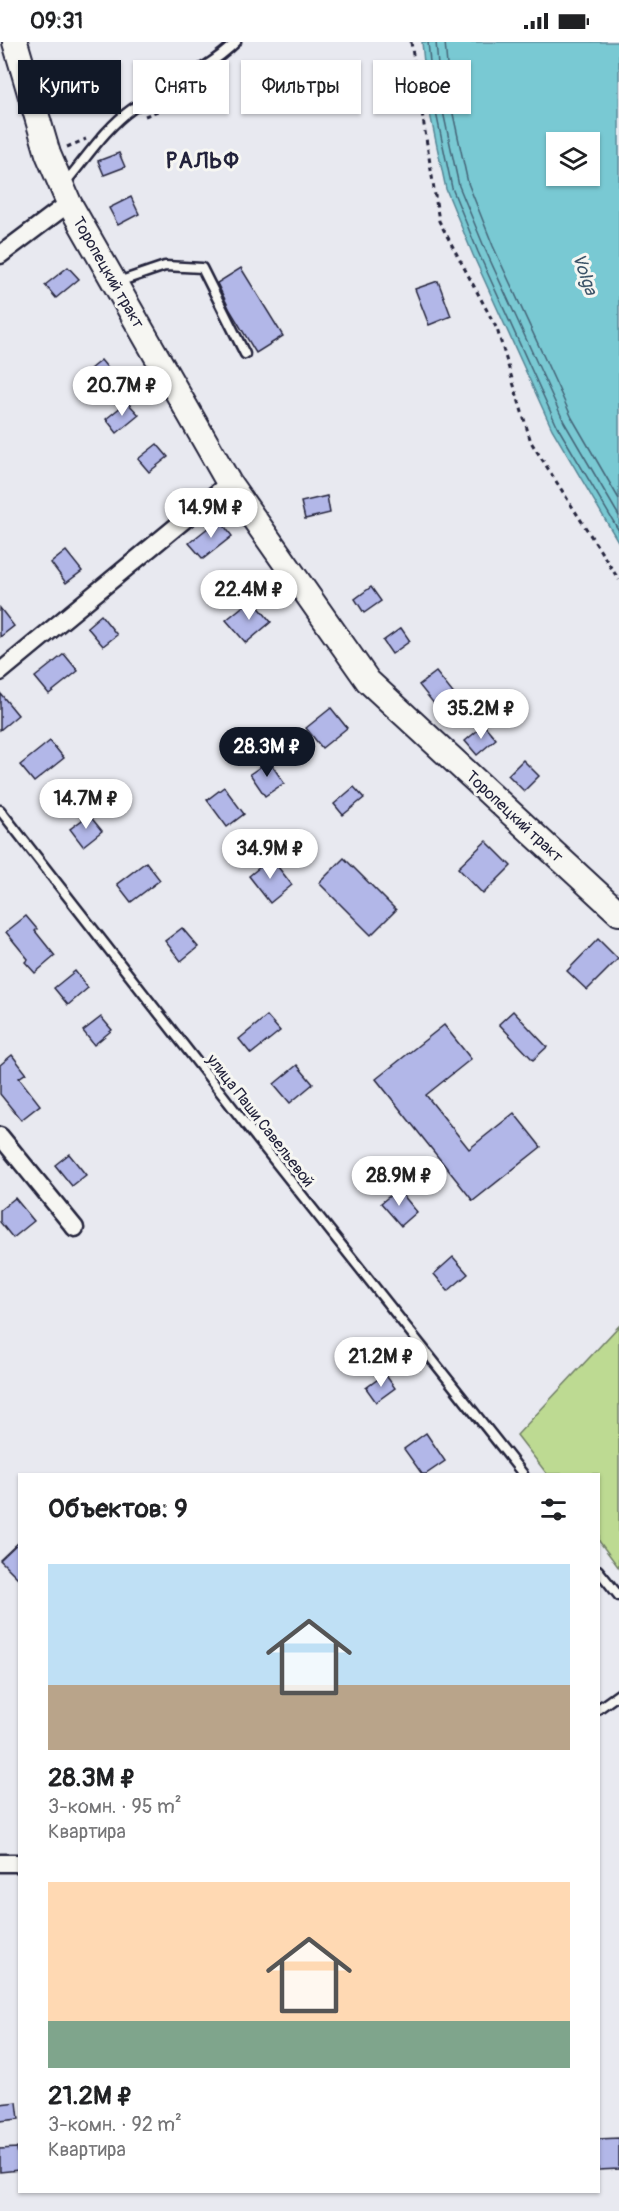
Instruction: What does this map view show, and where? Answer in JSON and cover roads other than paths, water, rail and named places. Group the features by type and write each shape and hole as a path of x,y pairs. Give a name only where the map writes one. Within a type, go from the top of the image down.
{"main road":[{"name":"Торопецкий тракт","path":"15,42 48,154 66,195 229,483 368,681 619,913"}],"street":[{"path":"0,255 66,195"},
{"path":"0,672 229,483"},
{"path":"0,1136 75,1228"},
{"path":"0,1863 18,1863"}],"lane":[{"path":"66,195 110,130 131,110 218,60 236,42"},
{"path":"114,283 165,266 202,268 244,354"},
{"name":"улица Паши Савельевой","path":"0,810 254,1136 522,1473"},
{"path":"600,1572 619,1596"},
{"path":"600,1708 619,1694"}],"water":[{"name":"Volga","path":"422,42 619,42 619,543 552,429 473,255 446,189 430,114 471,114 471,60 424,60"}],"district":[{"name":"РАЛЬФ","path":"203,160"}]}
